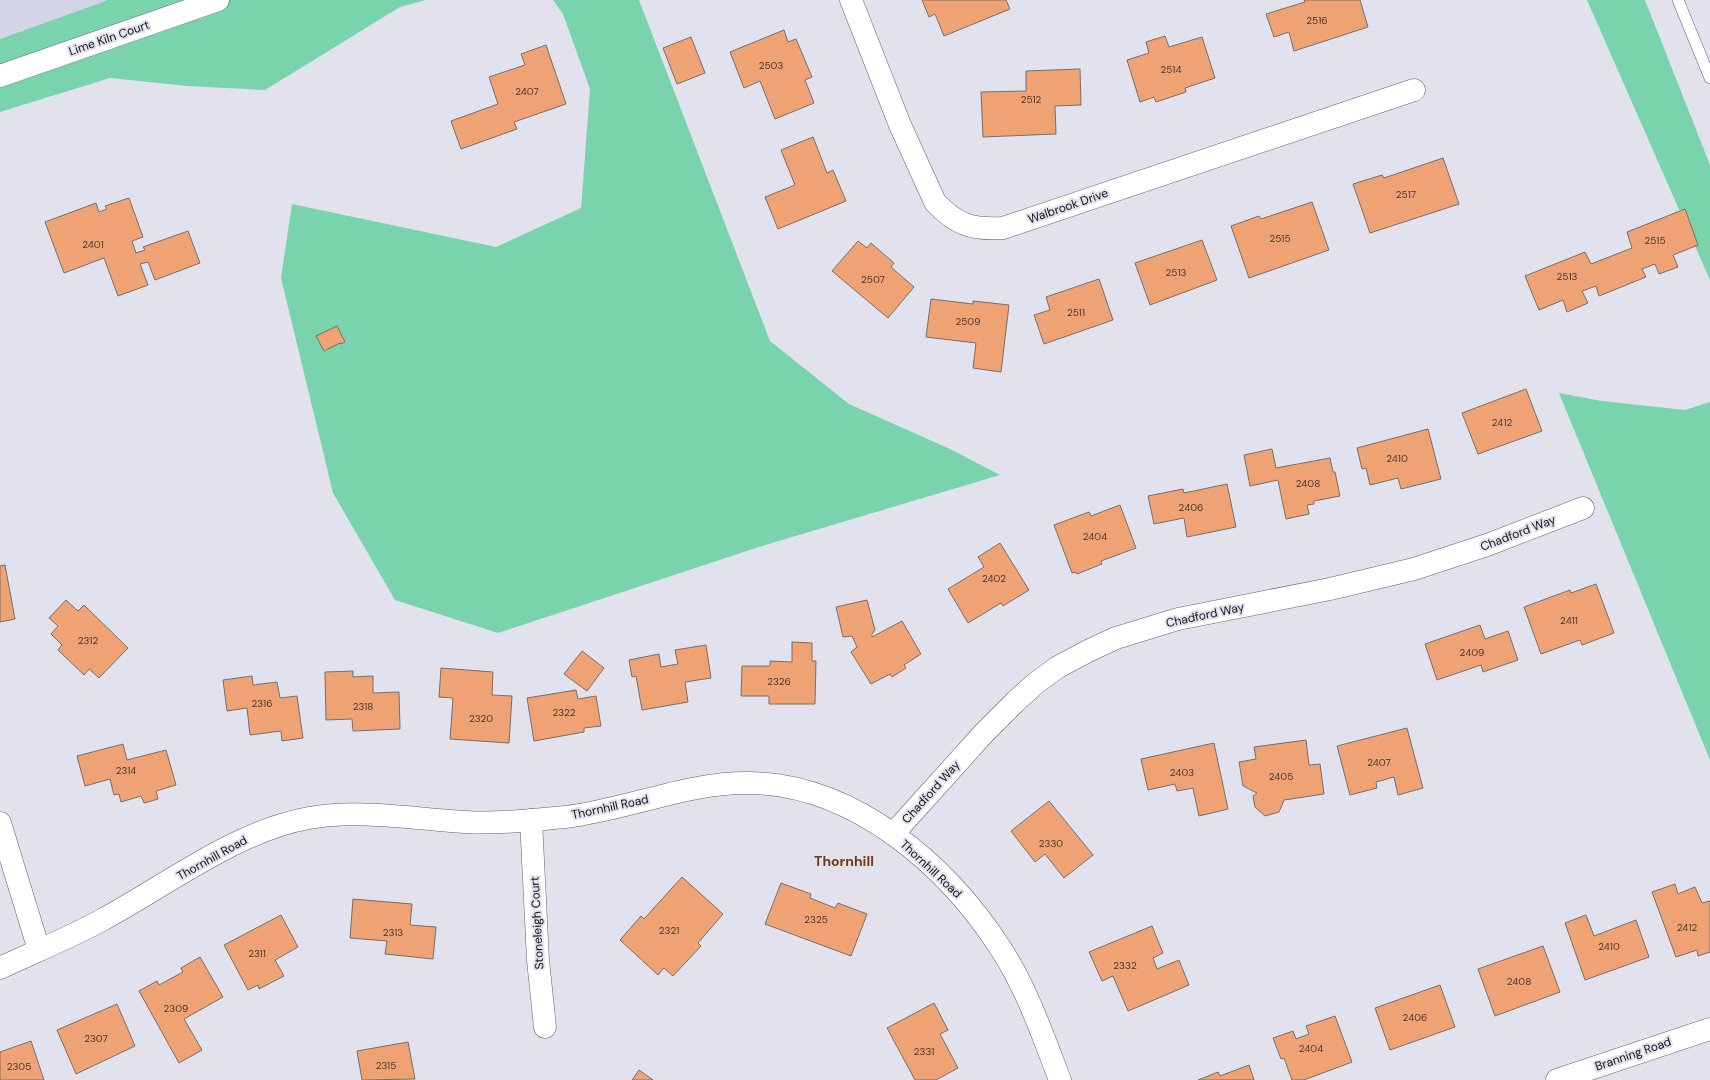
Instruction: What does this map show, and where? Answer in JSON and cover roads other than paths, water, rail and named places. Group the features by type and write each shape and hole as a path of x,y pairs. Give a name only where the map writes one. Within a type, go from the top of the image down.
{"street":[{"name":"Lime Kiln Court","path":"0,76 218,0"},
{"name":"Walbrook Drive","path":"851,0 900,125 935,202 944,212 961,223 983,229 1003,228 1414,90"},
{"name":"Chadford Way","path":"893,834 984,733 1016,701 1036,683 1058,667 1088,651 1116,638 1178,619 1322,590 1414,569 1487,545 1583,508"},
{"name":"Thornhill Road","path":"0,968 100,921 239,841 283,824 309,818 336,815 374,815 470,822 531,820 590,814 711,786 750,783 789,787 832,800 862,813 893,834 928,863 961,896 1001,949 1028,1001 1060,1080"},
{"name":"Stoneleigh Court","path":"531,820 538,960 545,1027"},
{"path":"0,823 40,950"},
{"name":"Branning Road","path":"1557,1080 1710,1029"}],"lane":[{"path":"1678,0 1710,78"}],"district":[{"name":"Thornhill","path":"844,861"}]}
